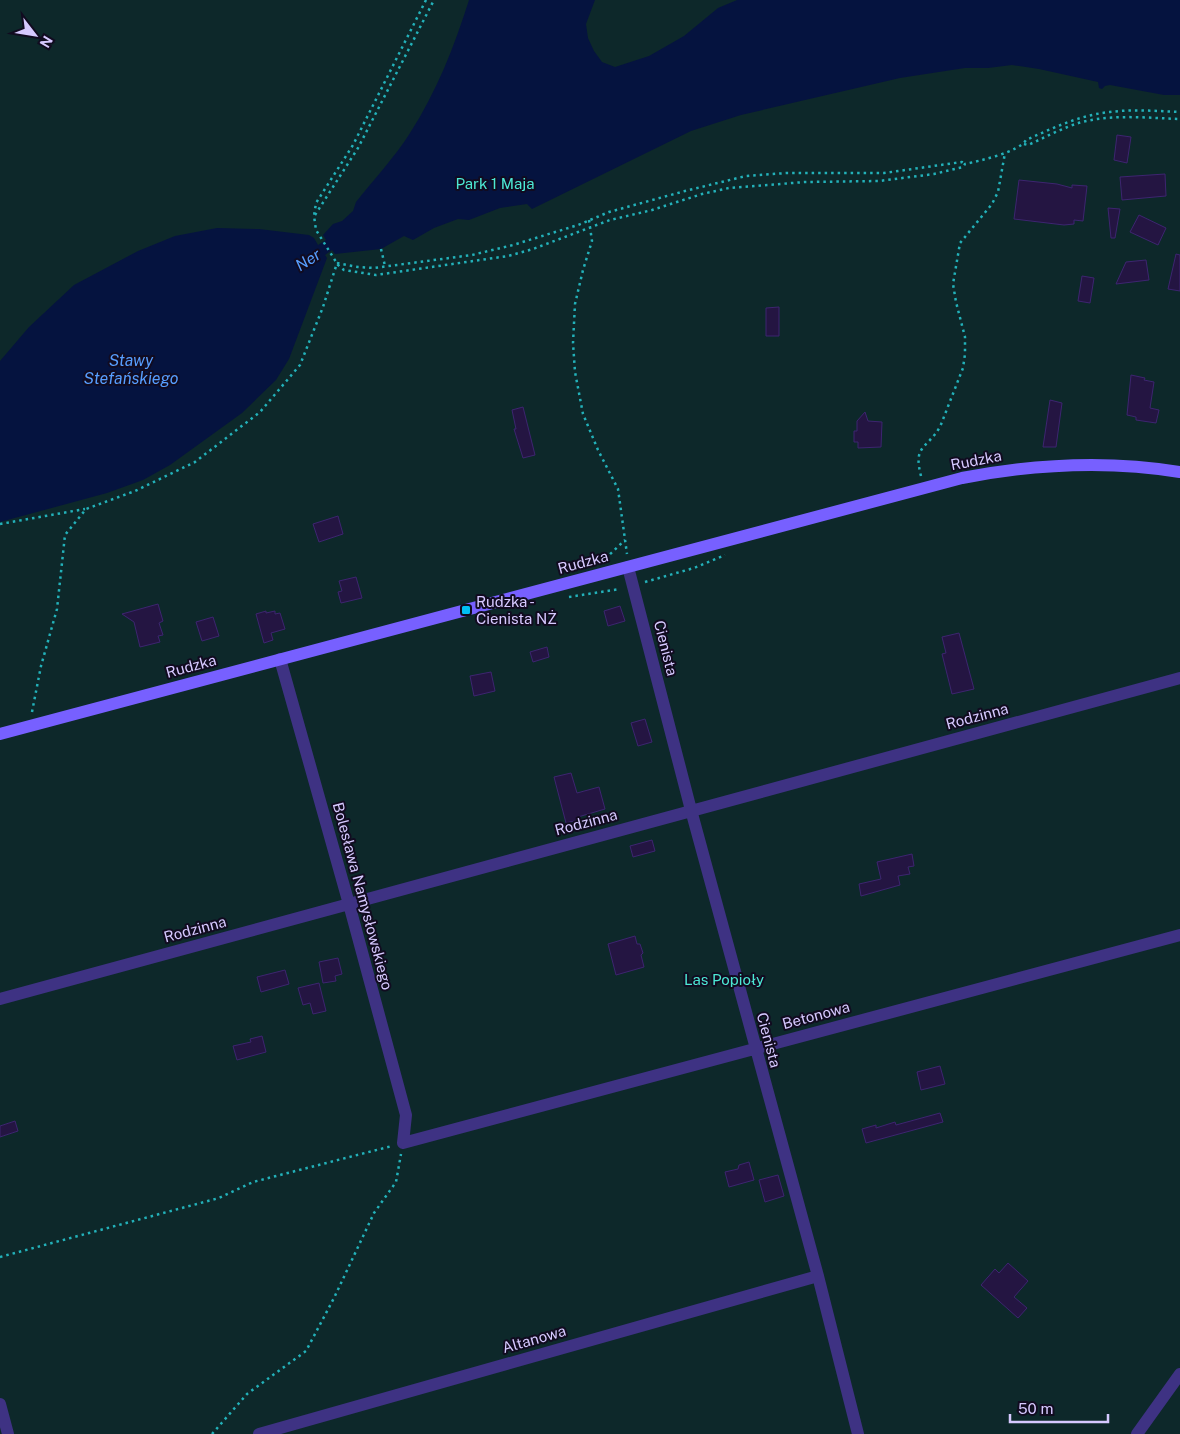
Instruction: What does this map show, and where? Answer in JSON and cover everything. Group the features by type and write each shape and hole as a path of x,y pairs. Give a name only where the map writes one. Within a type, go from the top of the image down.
{"street":[{"name":"Rudzka","path":"0,734 924,488 992,472 1062,465 1134,467 1180,472"},
{"name":"Cienista","path":"628,567 691,810 818,1276 858,1434"},
{"name":"Bolesława Namysłowskiego","path":"280,659 406,1116 403,1143"},
{"name":"Rodzinna","path":"0,998 1180,678"},
{"name":"Betonowa","path":"403,1143 1180,935"},
{"name":"Altanowa","path":"259,1434 818,1276"},
{"path":"1137,1434 1180,1374"},
{"path":"0,1404 8,1434"}],"path":[{"path":"426,0 353,145 319,198 315,208 316,230 337,263 344,270 369,274 386,273 508,256 533,249 610,220 729,188 805,182 879,181 934,174 964,167 965,164 1005,153 1024,144 1028,145 1072,126 1093,120 1129,117 1180,119"},
{"path":"314,216 358,148 434,0"},
{"path":"1024,144 1026,140 1067,122 1109,112 1134,110 1180,112"},
{"path":"924,488 919,467 919,454 921,448 935,435 940,427 962,368 965,354 965,336 953,284 960,243 992,204 998,192 1005,153"},
{"path":"337,263 366,268 480,253 523,242 609,212 746,176 787,173 884,173 962,162 965,164"},
{"path":"589,220 592,241 575,304 575,372 583,414 598,450 618,489 628,567"},
{"path":"381,249 385,266"},
{"path":"0,524 86,509 136,491 194,462 260,412 300,365 323,307 337,263"},
{"path":"29,727 41,666 57,609 64,535 86,509"},
{"path":"607,557 625,540"},
{"path":"568,597 633,586 694,568 730,553"},
{"path":"0,1257 220,1198 254,1182 403,1143 396,1182 374,1213 334,1298 306,1351 248,1394 212,1434"}],"green space":[{"name":"Las Popioły","path":"0,0 1180,0 1180,1434 0,1434"}],"water":[{"name":"Stawy Stefańskiego","path":"469,0 595,0 586,24 588,38 602,62 615,67 649,56 684,36 718,8 737,0 1180,0 1180,95 1164,95 1110,85 1102,89 1099,88 1098,82 1012,65 965,68 900,78 741,115 691,131 532,209 527,204 500,208 469,220 458,219 434,228 413,240 404,236 381,249 335,254 332,250 325,255 327,258 289,359 276,380 242,413 170,465 143,480 107,493 0,522 0,361 29,327 74,285 138,251 175,236 217,228 259,229 309,235 314,238 318,245 326,240 323,235 333,224 342,221 353,211 356,202 398,151 420,117 444,68"}],"building":[{"path":"1117,135 1131,137 1127,163 1114,160"},
{"path":"1165,174 1166,196 1122,200 1120,177"},
{"path":"1019,180 1057,184 1072,188 1072,185 1087,186 1083,221 1074,220 1074,224 1064,225 1014,219"},
{"path":"1108,208 1120,209 1115,238 1111,238"},
{"path":"1139,215 1166,228 1158,245 1130,232"},
{"path":"1176,254 1180,255 1180,291 1168,289"},
{"path":"1146,260 1149,280 1116,284 1126,262"},
{"path":"1082,276 1094,278 1090,303 1078,301"},
{"path":"779,307 779,336 766,336 766,308"},
{"path":"1131,375 1154,382 1150,408 1159,410 1156,423 1136,420 1136,417 1127,415"},
{"path":"1050,400 1062,403 1056,447 1043,447"},
{"path":"523,407 535,455 523,458 514,429 516,429 512,410"},
{"path":"865,412 868,421 882,422 881,447 858,448 858,442 854,442 854,431 857,431 857,421"},
{"path":"338,516 343,534 319,542 313,524"},
{"path":"356,577 362,598 341,603 338,592 342,591 339,581"},
{"path":"158,604 163,621 159,623 163,635 158,636 160,642 140,647 134,622 122,614"},
{"path":"620,606 625,621 608,626 604,611"},
{"path":"266,611 266,613 275,611 275,614 280,613 285,629 271,633 273,640 264,643 256,614"},
{"path":"213,617 219,636 202,641 196,622"},
{"path":"959,633 974,689 952,694 942,654 946,653 942,637"},
{"path":"547,647 549,657 533,662 530,652"},
{"path":"491,672 495,691 474,696 470,676"},
{"path":"645,719 652,742 638,746 631,723"},
{"path":"571,773 577,793 599,787 605,809 578,817 578,820 566,823 554,777"},
{"path":"652,840 655,851 633,857 630,846"},
{"path":"912,854 914,866 908,867 910,874 898,876 900,885 861,896 859,884 881,879 877,862"},
{"path":"635,936 637,944 640,944 643,953 641,955 644,967 616,975 608,944"},
{"path":"338,958 342,974 335,976 336,981 323,983 319,962"},
{"path":"285,970 289,984 261,992 257,977"},
{"path":"319,983 326,1011 313,1014 310,1003 303,1005 298,988"},
{"path":"262,1036 266,1052 237,1060 233,1046 251,1042 250,1039"},
{"path":"940,1066 945,1084 921,1090 917,1072"},
{"path":"940,1113 943,1122 866,1143 862,1129 876,1125 876,1128 895,1122 896,1125"},
{"path":"15,1121 18,1131 0,1137 0,1126"},
{"path":"749,1162 754,1180 729,1187 725,1172 738,1169 739,1165"},
{"path":"778,1175 784,1196 765,1202 759,1180"},
{"path":"1008,1263 1028,1281 1014,1297 1027,1308 1018,1318 981,1285 995,1269 999,1273"}],"place":[{"name":"Rudzka - Cienista NŻ","path":"466,610"}],"park label":[{"name":"Park 1 Maja","path":"495,183"}],"water label":[{"name":"Ner","path":"308,260"}]}
